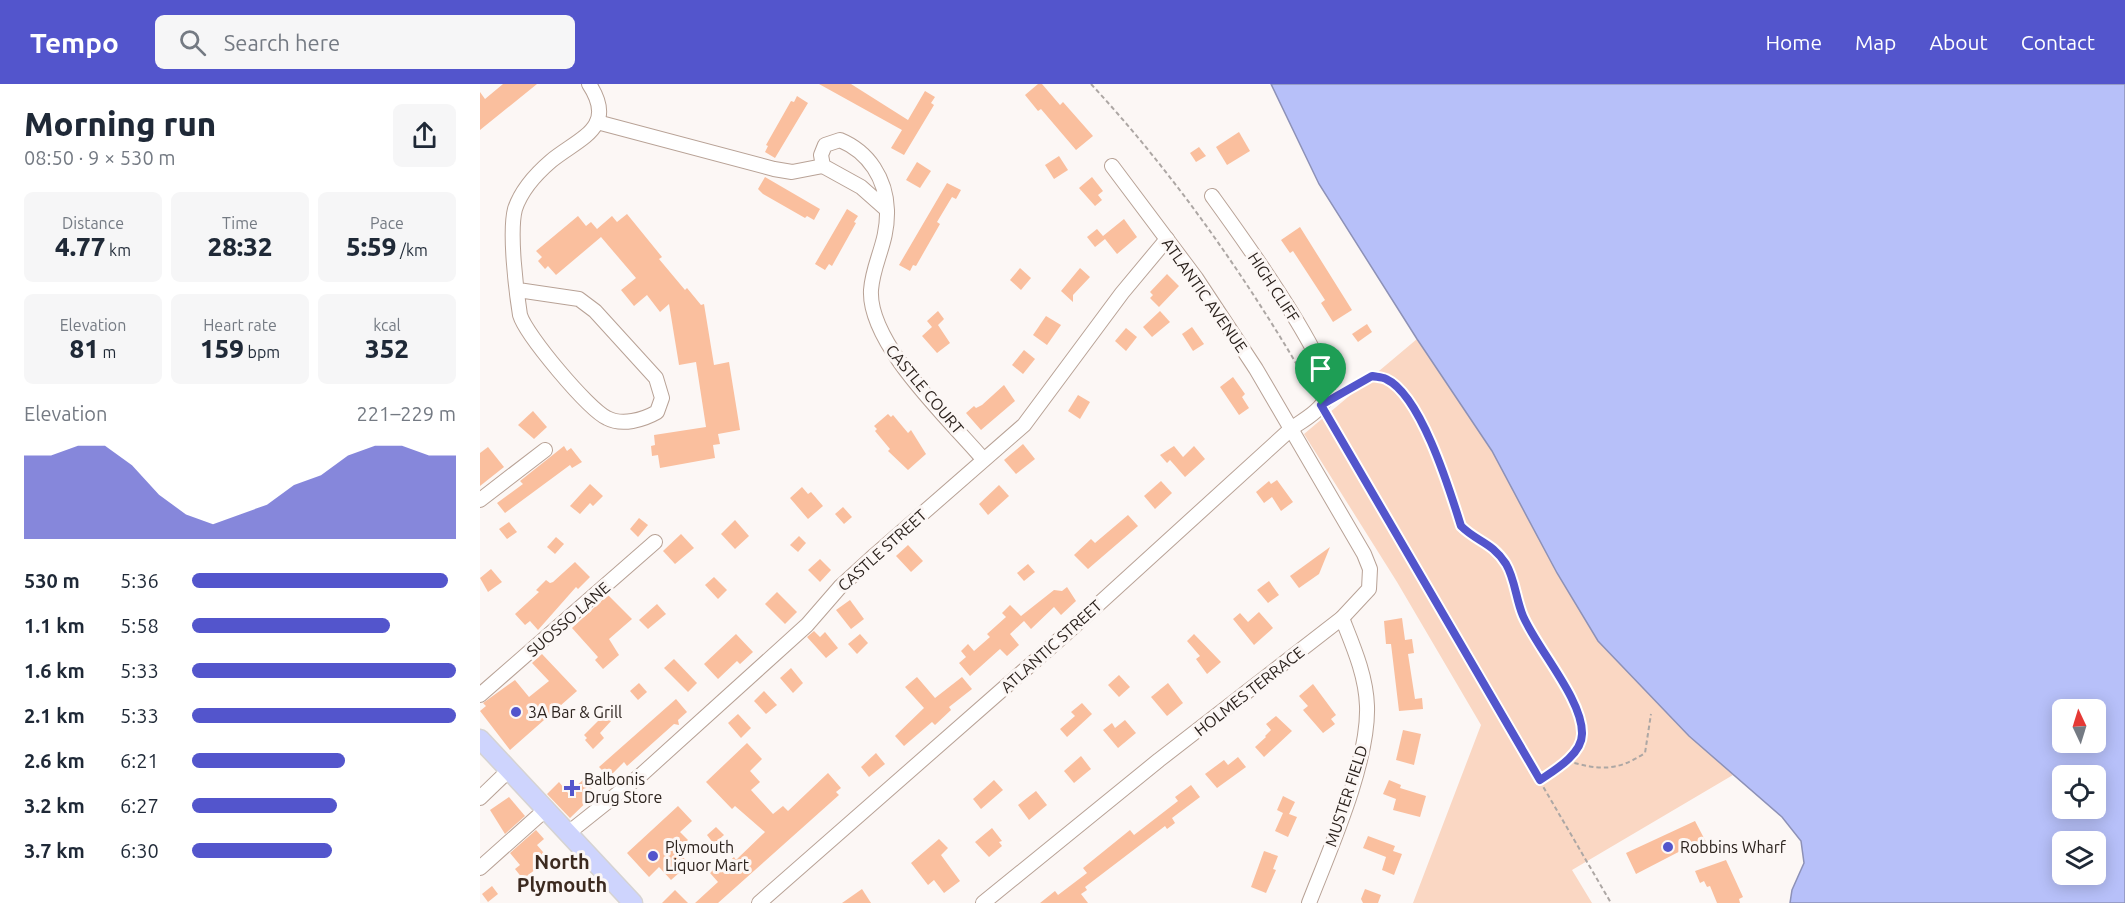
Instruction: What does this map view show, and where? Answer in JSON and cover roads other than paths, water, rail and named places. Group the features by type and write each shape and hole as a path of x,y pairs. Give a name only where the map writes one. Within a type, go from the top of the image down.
{"main road":[{"path":"480,739 626,901"}],"street":[{"path":"518,290 579,299 595,311 656,378 662,398 657,412 644,418 619,421 608,419 595,410 523,325 518,290 514,238 515,209 523,194 542,171 562,153 589,136 597,122 597,101 589,84"},
{"path":"597,122 774,169 792,172 823,166 861,187 887,210"},
{"name":"CASTLE COURT","path":"823,166 821,155 828,142 840,140 849,144 875,167 882,184 888,231 871,290 877,326 887,345 983,459"},
{"name":"ATLANTIC AVENUE","path":"1112,166 1196,278 1292,428"},
{"name":"HIGH CLIFF","path":"1212,196 1253,254 1305,337 1328,382 1328,394 1321,405"},
{"name":"CASTLE STREET","path":"567,834 641,775 756,672 807,625 840,586 1030,417 1122,293 1167,239"},
{"name":"ATLANTIC STREET","path":"759,903 1069,631 1292,428 1321,405"},
{"name":"HOLMES TERRACE","path":"983,903 1159,760 1341,618 1369,589 1370,569 1364,554 1292,428"},
{"path":"480,500 545,450"},
{"name":"SUOSSO LANE","path":"480,695 655,542"},
{"name":"MUSTER FIELD","path":"1310,903 1339,823 1365,738 1367,705 1360,664 1341,618"},
{"path":"480,798 508,771"},
{"path":"480,868 545,810"}],"water":[{"path":"1271,84 2125,84 2125,903 1790,903 1792,890 1804,863 1801,841 1782,817 1689,736 1598,641 1557,573 1492,451 1417,339 1319,184"}],"place":[{"name":"3A Bar & Grill","path":"516,712"},
{"name":"Balbonis Drug Store","path":"572,788"},
{"name":"Robbins Wharf","path":"1668,847"},
{"name":"Plymouth Liquor Mart","path":"653,856"}],"district":[{"name":"North Plymouth","path":"562,874"}]}
